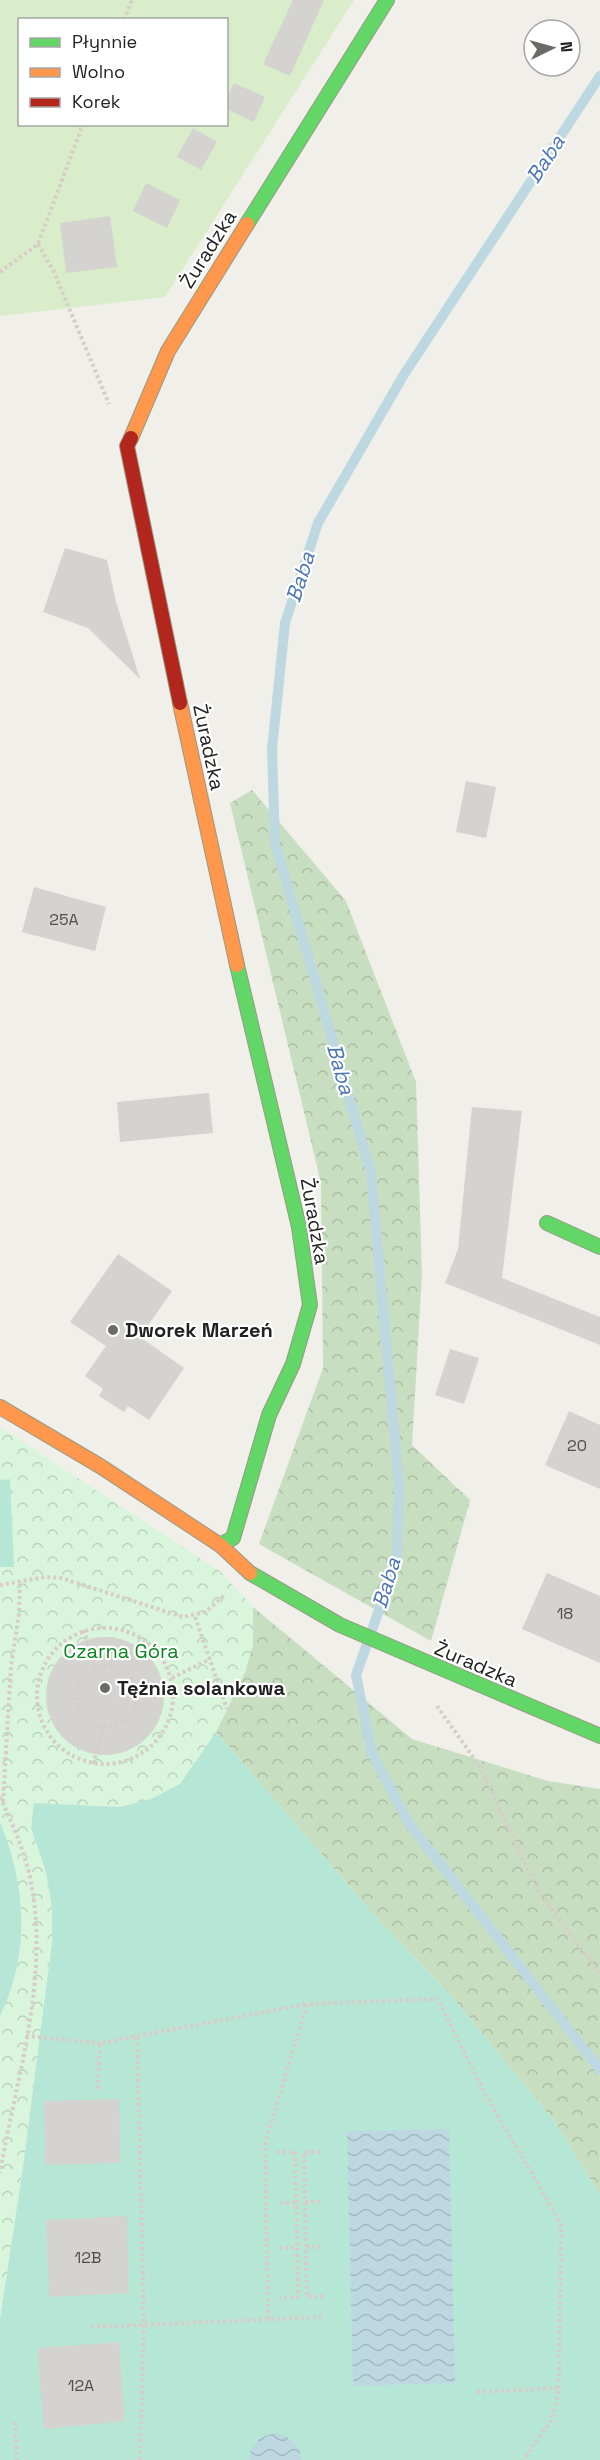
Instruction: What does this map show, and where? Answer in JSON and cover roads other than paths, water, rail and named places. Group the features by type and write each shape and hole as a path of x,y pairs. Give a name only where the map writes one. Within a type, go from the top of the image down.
{"street":[{"name":"Żuradzka","path":"220,1545 233,1538 268,1415 293,1364 310,1305 299,1227 223,908 127,446 168,351 387,0"},
{"path":"547,1223 600,1247"},
{"name":"Żuradzka","path":"0,1407 100,1466 220,1545 243,1569 340,1625 403,1654 600,1736"}],"water":[{"path":"449,2129 455,2383 353,2386 347,2131"},
{"path":"277,2433 294,2442 301,2455 301,2460 249,2460 257,2441"}],"waterway":[{"name":"Baba","path":"600,76 403,376 318,523 285,623 272,749 275,843 371,1173 399,1486 397,1559 356,1675 372,1753 408,1822 600,2070"}],"place":[{"name":"Dworek Marzeń","path":"113,1330"},
{"name":"Tężnia solankowa","path":"105,1688"}],"park label":[{"name":"Czarna Góra","path":"121,1651"}]}
